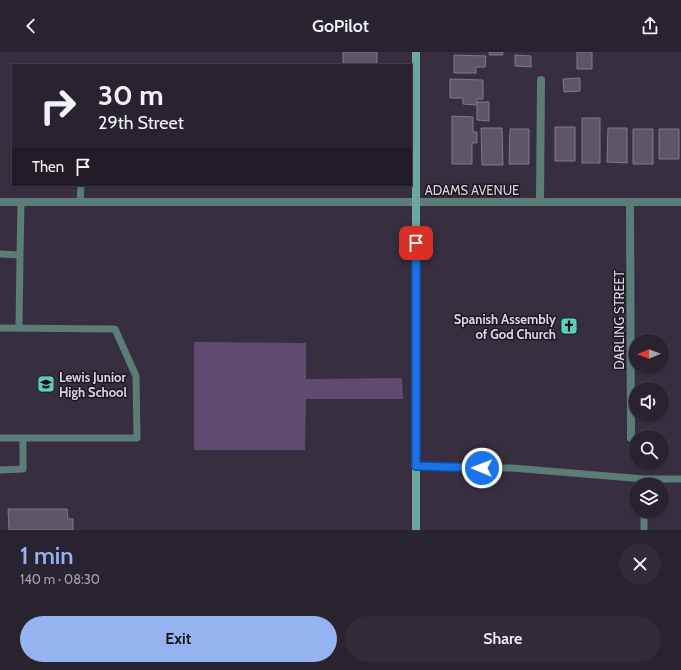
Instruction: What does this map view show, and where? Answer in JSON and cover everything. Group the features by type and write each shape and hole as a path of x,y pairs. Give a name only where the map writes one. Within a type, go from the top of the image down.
{"street":[{"path":"416,52 416,530"},
{"path":"540,202 541,80"},
{"name":"ADAMS AVENUE","path":"0,202 681,202"},
{"name":"DARLING STREET","path":"630,202 631,430"}],"lane":[{"path":"80,202 81,186"},
{"path":"19,327 21,202"},
{"path":"0,254 20,254"},
{"path":"0,328 115,328 136,376 137,438 0,438"},
{"path":"0,470 23,470 23,438"},
{"path":"416,466 512,468 629,480"},
{"path":"669,480 681,479"},
{"path":"644,518 644,530"}],"shaded area":[{"path":"194,342 306,343 306,379 402,378 403,399 306,399 305,450 194,450"}],"building":[{"path":"343,52 377,52 377,64 343,64"},
{"path":"489,52 503,52 503,55 489,55"},
{"path":"577,52 592,52 592,69 577,69"},
{"path":"454,55 486,56 485,67 476,67 476,73 454,73"},
{"path":"515,55 531,56 531,67 515,66"},
{"path":"580,78 580,91 564,92 563,79"},
{"path":"450,79 483,80 483,99 477,99 476,105 463,104 463,98 450,98"},
{"path":"477,102 489,102 489,121 477,120"},
{"path":"452,116 473,117 473,132 477,132 477,143 472,143 472,164 452,164"},
{"path":"582,118 600,118 600,163 582,163"},
{"path":"555,127 575,127 575,161 555,161"},
{"path":"481,128 502,128 503,165 482,165"},
{"path":"608,128 627,128 627,163 607,162"},
{"path":"510,129 529,129 529,164 509,164"},
{"path":"633,129 653,129 653,164 633,164"},
{"path":"659,129 679,129 679,159 659,159"},
{"path":"8,509 67,509 68,519 73,519 73,530 9,530"}],"place":[{"name":"Spanish Assembly of God Church","path":"569,326"},
{"name":"Lewis Junior High School","path":"46,384"}],"route":[{"path":"416,243 416,466 482,468"}]}
